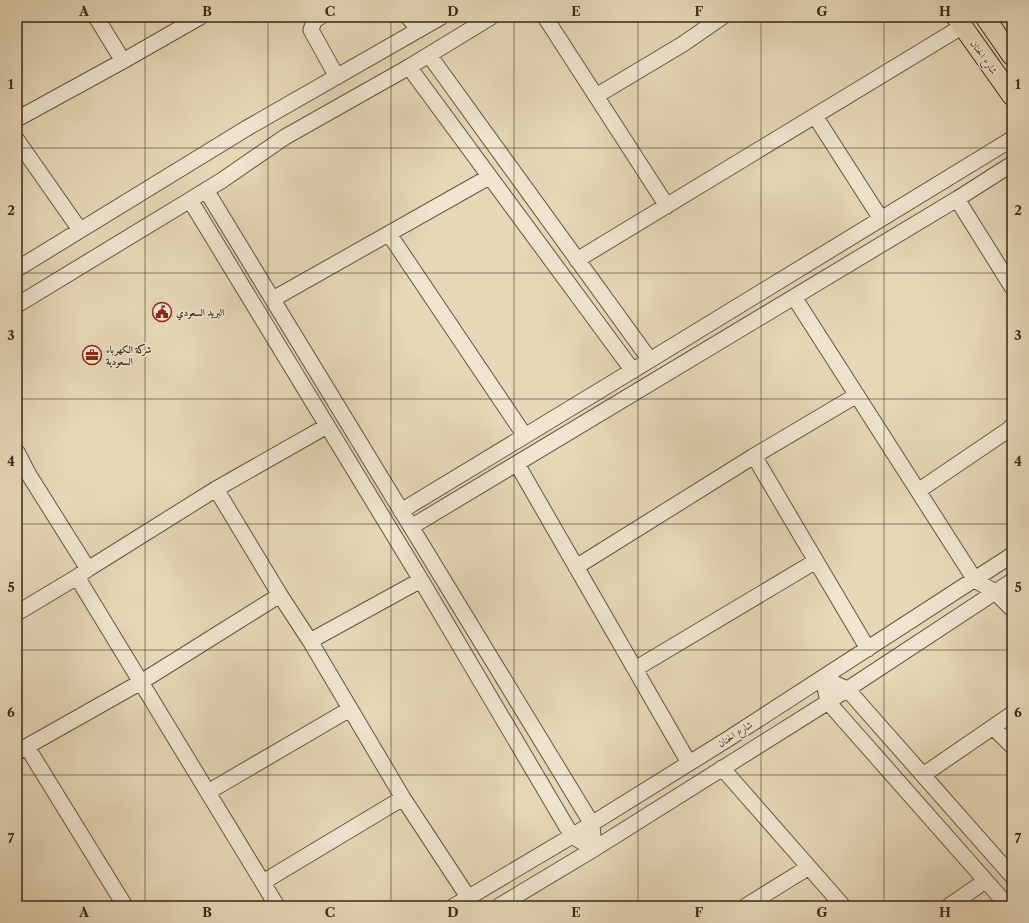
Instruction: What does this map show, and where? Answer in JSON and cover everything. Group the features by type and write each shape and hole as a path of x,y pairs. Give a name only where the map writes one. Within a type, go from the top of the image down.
{"main road":[{"path":"984,17 1012,56"},
{"name":"شارع الحنان","path":"960,21 1012,96"}],"street":[{"path":"96,17 123,61"},
{"path":"17,119 200,17"},
{"path":"320,17 314,21 311,30 337,77"},
{"path":"408,17 419,30"},
{"path":"17,269 247,128 441,17"},
{"path":"17,305 206,190 284,137 409,67 491,17"},
{"path":"545,17 667,206"},
{"path":"596,96 682,44 722,17"},
{"path":"577,260 815,116 960,21"},
{"path":"429,55 650,360"},
{"path":"409,67 633,371"},
{"path":"815,116 881,219"},
{"path":"401,511 1012,139"},
{"path":"17,140 80,230"},
{"path":"411,527 957,200 1012,164"},
{"path":"273,299 489,176"},
{"path":"206,190 592,824 594,849"},
{"path":"190,200 421,580 572,836 594,849"},
{"path":"957,200 1012,287"},
{"path":"389,234 525,436"},
{"path":"794,297 975,580 995,592 1012,610"},
{"path":"576,566 754,456 857,395"},
{"path":"17,613 216,489 327,426"},
{"path":"918,491 1012,426"},
{"path":"17,452 23,479 83,573 142,682 277,906"},
{"path":"754,456 868,649"},
{"path":"517,464 689,763"},
{"path":"216,489 280,595 310,641 404,798 468,897"},
{"name":"شارع الحنان","path":"454,906 592,824 689,763 1012,555"},
{"path":"635,669 816,561"},
{"path":"310,641 421,580"},
{"path":"499,906 594,849 828,702 1012,581"},
{"path":"125,906 22,750 142,682 280,595"},
{"path":"823,678 847,689 1012,876"},
{"path":"823,678 828,702 1008,906"},
{"path":"208,792 350,709"},
{"path":"923,775 1012,714"},
{"path":"993,727 1012,746"},
{"path":"722,768 843,906"},
{"path":"263,882 404,798"},
{"path":"746,906 809,868"},
{"path":"949,906 978,886"}],"place":[{"name":"البريد السعودي","path":"162,312"},
{"name":"شركة الكهرباء السعودية","path":"92,355"}]}
